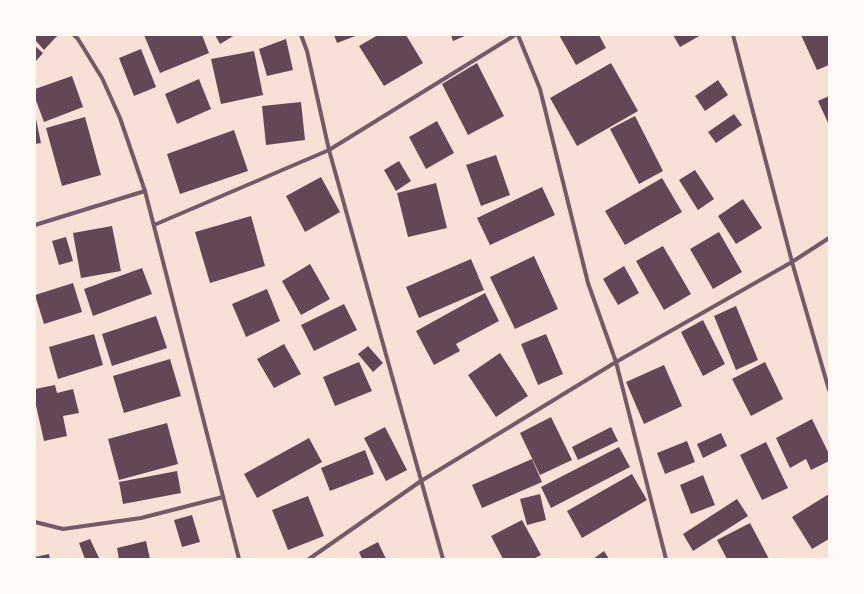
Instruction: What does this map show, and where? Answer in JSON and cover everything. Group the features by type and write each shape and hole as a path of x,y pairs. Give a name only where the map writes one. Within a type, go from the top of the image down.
{"street":[{"path":"74,35 102,78 120,118 145,191 239,559"},
{"path":"301,35 307,52 329,150 443,559"},
{"path":"154,225 329,150 516,35 540,89 588,283 616,362 666,559"},
{"path":"733,35 792,262 829,390"},
{"path":"35,225 145,191"},
{"path":"309,559 421,481 616,362 792,262 829,238"},
{"path":"35,522 63,529 141,518 223,497"}],"building":[{"path":"35,35 58,35 44,50 35,40"},
{"path":"144,35 202,35 209,53 160,73"},
{"path":"215,35 235,35 220,44"},
{"path":"334,35 358,35 337,43"},
{"path":"378,35 406,35 423,63 384,86 359,46"},
{"path":"451,35 467,35 453,41"},
{"path":"559,35 599,35 606,48 576,65"},
{"path":"673,35 701,35 680,47"},
{"path":"801,35 829,35 829,65 817,70"},
{"path":"286,39 293,70 267,76 259,49"},
{"path":"35,46 43,53 35,62"},
{"path":"141,49 156,87 134,96 119,58"},
{"path":"254,51 263,95 221,104 211,59"},
{"path":"477,63 504,116 468,135 442,84"},
{"path":"611,63 638,111 577,146 550,98"},
{"path":"72,76 83,107 44,122 35,98 35,89"},
{"path":"199,79 211,109 177,124 165,94"},
{"path":"718,80 728,95 705,111 695,96"},
{"path":"829,96 829,125 818,101"},
{"path":"301,102 305,140 266,145 262,106"},
{"path":"35,114 41,143 35,144"},
{"path":"734,114 742,125 716,143 708,132"},
{"path":"635,116 663,171 639,184 610,129"},
{"path":"85,117 101,175 62,186 46,128"},
{"path":"437,121 454,153 426,169 409,137"},
{"path":"234,130 248,171 180,194 167,154"},
{"path":"496,155 510,195 481,206 466,165"},
{"path":"399,161 411,181 396,191 384,170"},
{"path":"695,170 714,199 698,210 679,180"},
{"path":"321,177 340,212 305,232 286,196"},
{"path":"662,178 682,212 625,245 605,211"},
{"path":"436,183 447,228 408,237 397,193"},
{"path":"542,187 555,215 490,245 477,218"},
{"path":"743,199 762,228 736,244 718,216"},
{"path":"251,216 265,266 210,283 195,232"},
{"path":"112,226 121,271 81,278 73,233"},
{"path":"719,232 742,272 713,289 690,249"},
{"path":"66,237 73,261 59,265 52,241"},
{"path":"663,246 691,294 664,310 636,261"},
{"path":"534,256 558,309 515,329 490,277"},
{"path":"471,259 484,290 419,318 406,287"},
{"path":"310,264 330,299 301,315 282,281"},
{"path":"624,266 639,293 618,305 603,279"},
{"path":"142,268 152,294 93,316 84,289"},
{"path":"73,283 82,312 44,324 35,295"},
{"path":"267,289 280,321 246,337 232,304"},
{"path":"485,293 499,321 456,344 460,351 434,365 416,331"},
{"path":"344,304 357,330 314,351 301,325"},
{"path":"736,306 758,360 736,370 714,316"},
{"path":"156,316 167,348 112,366 102,334"},
{"path":"703,320 725,364 703,376 681,332"},
{"path":"94,334 103,365 58,379 49,347"},
{"path":"546,334 563,374 538,385 521,344"},
{"path":"284,344 301,374 274,388 257,359"},
{"path":"368,346 383,363 373,372 358,354"},
{"path":"500,353 528,396 496,417 468,375"},
{"path":"170,359 181,396 124,413 113,376"},
{"path":"359,362 372,391 335,406 323,377"},
{"path":"765,362 783,399 751,416 732,379"},
{"path":"664,365 682,406 644,424 626,382"},
{"path":"55,385 57,393 73,389 79,413 63,416 67,436 44,441 35,401 35,389"},
{"path":"551,417 572,460 540,475 520,433"},
{"path":"812,419 829,454 829,461 811,470 806,459 790,468 776,438"},
{"path":"167,423 178,464 119,480 108,439"},
{"path":"385,427 407,470 386,481 364,438"},
{"path":"611,427 618,441 578,460 572,447"},
{"path":"721,433 727,446 703,458 697,444"},
{"path":"309,438 322,462 257,498 244,474"},
{"path":"687,441 695,462 665,474 657,453"},
{"path":"766,442 788,488 762,500 740,455"},
{"path":"619,447 630,467 551,508 541,487"},
{"path":"365,450 374,474 330,491 321,468"},
{"path":"532,459 542,482 482,508 472,485"},
{"path":"177,471 181,493 123,504 119,482"},
{"path":"632,474 647,500 582,538 567,511"},
{"path":"703,475 715,505 691,514 680,485"},
{"path":"540,494 546,520 527,525 520,499"},
{"path":"829,494 829,539 812,549 792,517"},
{"path":"308,496 324,536 288,550 272,510"},
{"path":"737,499 748,516 693,551 683,534"},
{"path":"192,515 200,542 182,547 174,520"},
{"path":"522,520 541,555 533,559 503,559 491,536"},
{"path":"750,523 769,559 727,559 717,540"},
{"path":"90,539 99,558 97,559 85,559 79,543"},
{"path":"146,541 150,559 119,559 117,548"},
{"path":"378,542 386,559 362,559 359,552"},
{"path":"604,551 609,559 593,559"},
{"path":"49,554 50,559 35,559 35,557"}]}
